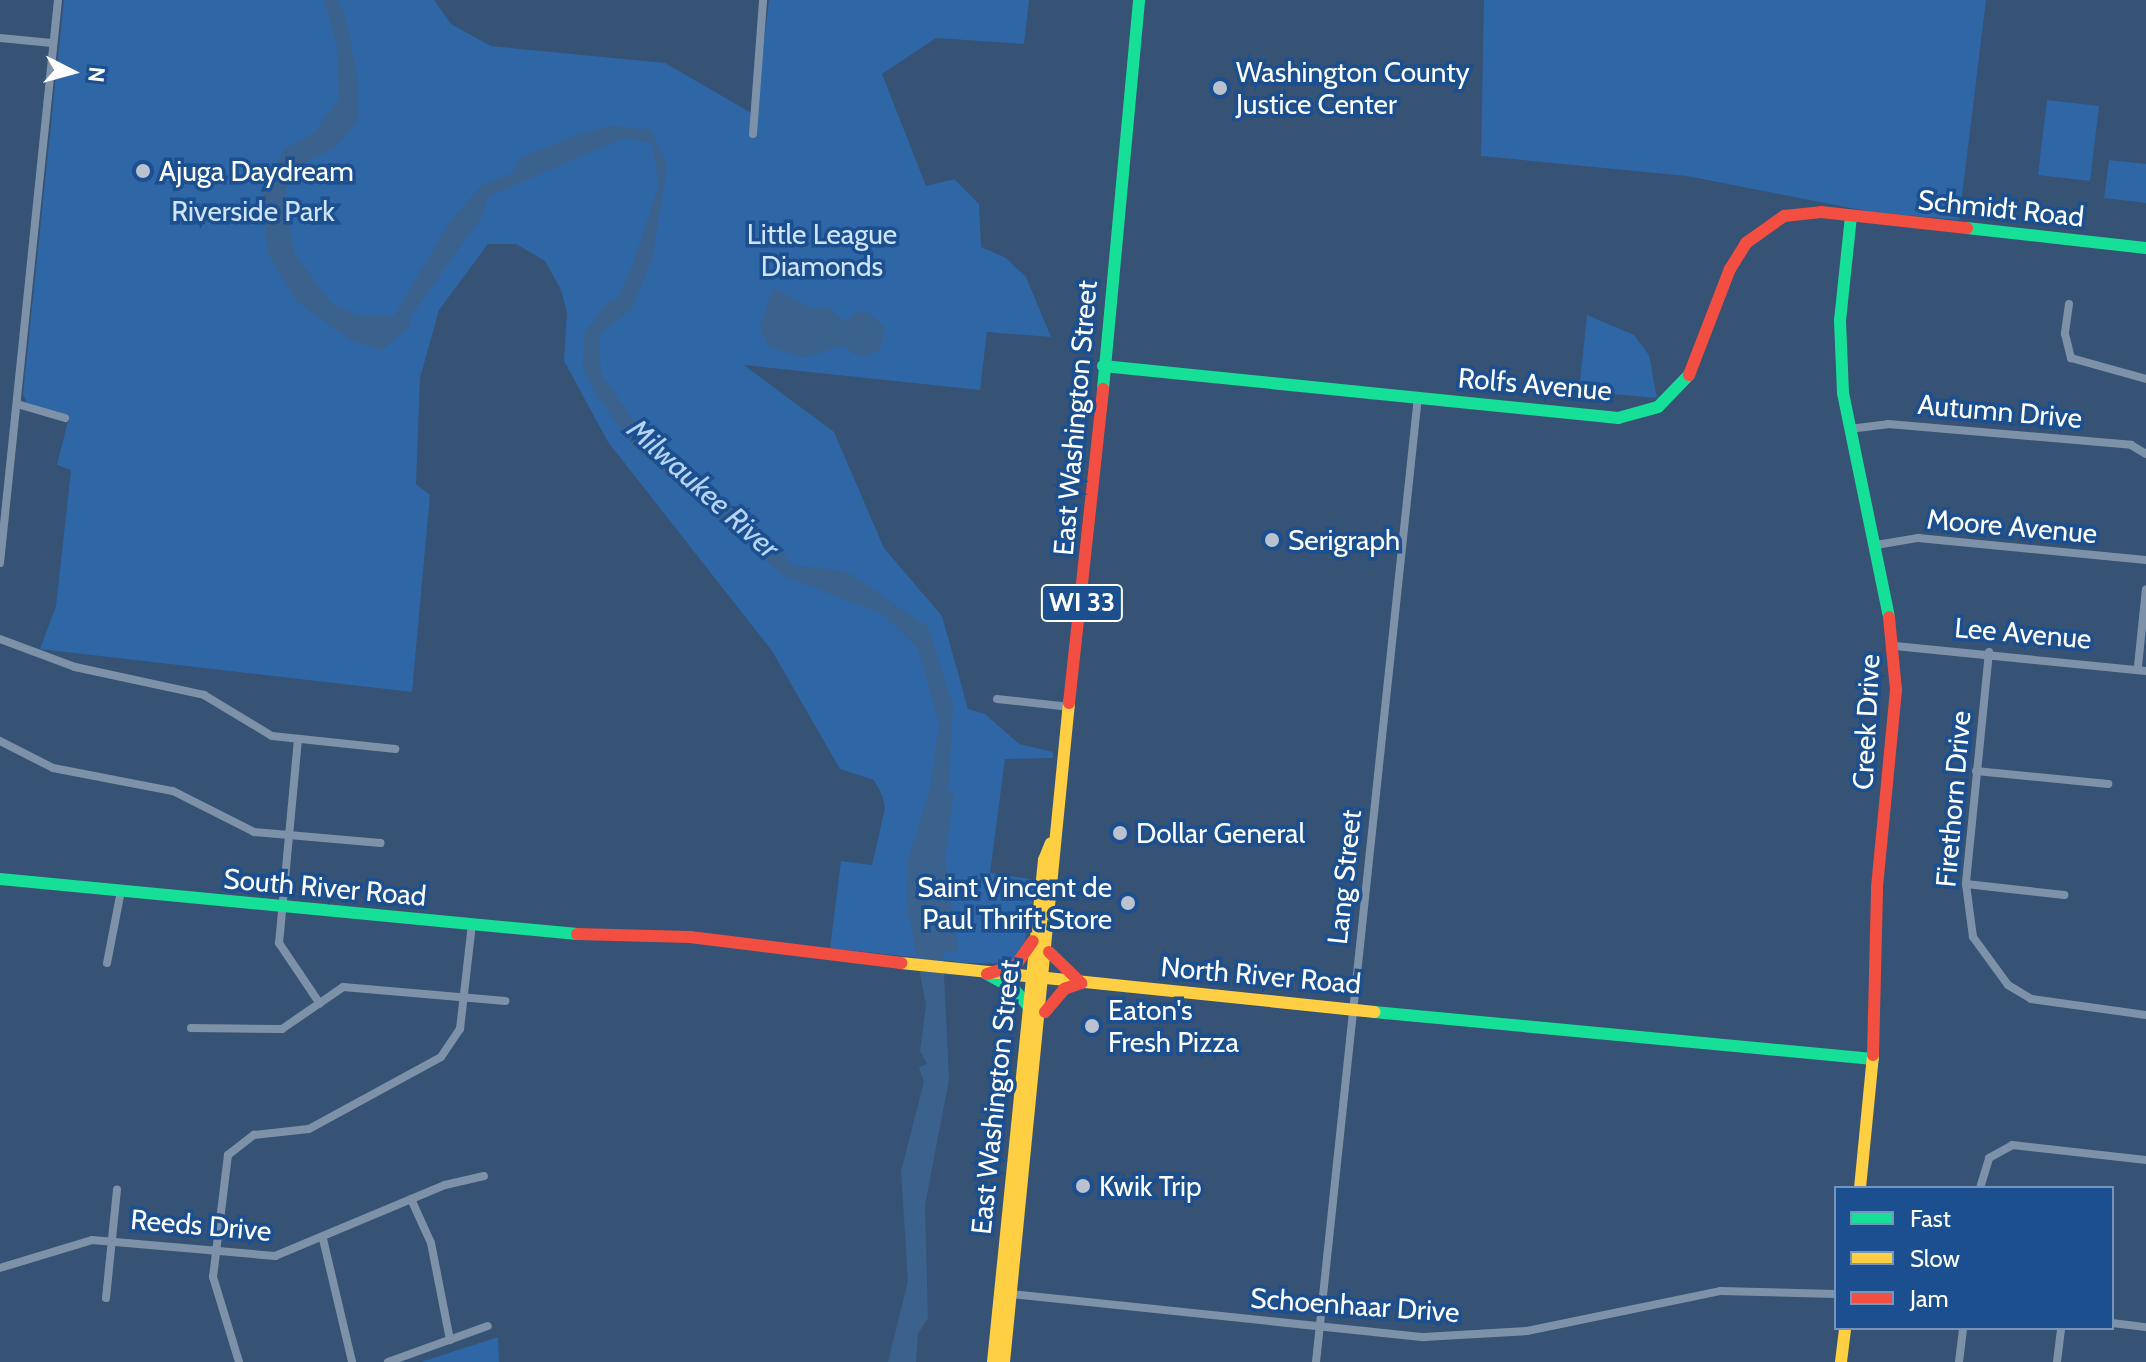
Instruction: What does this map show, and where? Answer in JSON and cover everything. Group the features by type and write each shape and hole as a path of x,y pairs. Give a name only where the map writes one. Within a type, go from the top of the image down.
{"street":[{"path":"0,561 58,0"},
{"path":"753,134 763,0"},
{"name":"East Washington Street","path":"1004,1362 1049,952 1053,839 1071,707 1139,0"},
{"path":"0,38 52,43"},
{"name":"Rolfs Avenue","path":"1103,366 1618,418 1658,407 1686,382 1746,243 1784,216 1806,211 1851,216"},
{"name":"Schmidt Road","path":"1851,216 2146,248"},
{"name":"Creek Drive","path":"1851,216 1840,321 1848,429 1876,545 1895,646 1875,928 1873,1059 1860,1186"},
{"path":"2069,304 2065,334 2071,358 2146,379"},
{"name":"Lang Street","path":"1316,1362 1418,397"},
{"path":"17,404 65,418"},
{"name":"Autumn Drive","path":"1848,429 1903,425 2131,445 2146,454"},
{"name":"Moore Avenue","path":"1876,545 1918,538 2146,560"},
{"path":"2142,669 2146,589"},
{"path":"0,639 89,671 204,695 272,736 395,749"},
{"name":"Lee Avenue","path":"1895,646 1989,652 2142,669"},
{"name":"Firethorn Drive","path":"1989,652 1966,884 1973,937 2008,985 2062,1007 2146,1015"},
{"path":"997,699 1071,707"},
{"path":"298,739 282,908 283,958 320,1004"},
{"path":"0,741 53,768 152,784 231,824 289,836 381,843"},
{"path":"1976,771 2108,784"},
{"name":"East Washington Street","path":"993,1362 1044,860 1053,839"},
{"name":"South River Road","path":"0,879 472,924 646,933"},
{"path":"1966,884 2064,895"},
{"path":"107,963 121,891"},
{"path":"239,1362 213,1277 224,1169 233,1147 254,1135 309,1129 441,1057 460,1029 472,924"},
{"name":"North River Road","path":"646,933 1046,981 1873,1059"},
{"path":"987,974 1023,959 1036,938"},
{"path":"1042,1016 1056,995 1081,983 1049,952"},
{"path":"987,974 1014,989 1029,1007"},
{"path":"191,1028 282,1029 343,987 505,1001"},
{"path":"1981,1186 1989,1158 2012,1145 2146,1160"},
{"name":"Reeds Drive","path":"0,1268 77,1243 112,1240 275,1256 323,1239 411,1199 484,1176"},
{"path":"106,1298 117,1190"},
{"path":"411,1199 431,1243 450,1340"},
{"path":"323,1239 352,1362"},
{"name":"Schoenhaar Drive","path":"1012,1294 1319,1328 1483,1335 1720,1291 1834,1294"},
{"path":"2114,1323 2146,1327"},
{"path":"388,1362 488,1326"},
{"path":"1841,1362 1845,1330"},
{"path":"1959,1362 1963,1330"},
{"path":"2057,1362 2061,1330"}],"green space":[{"name":"Riverside Park","path":"64,0 434,0 451,24 491,46 665,63 755,115 769,0 1029,0 1024,44 936,38 882,74 926,186 954,179 979,204 981,247 1006,258 1026,277 1051,337 987,332 980,390 744,365 834,432 884,548 942,616 968,709 985,714 1019,744 1053,752 1053,758 1005,759 990,873 1037,880 1022,954 1006,963 967,963 830,948 841,861 872,865 885,808 882,795 874,780 840,769 772,651 608,442 564,361 567,313 561,290 545,261 516,244 488,244 439,310 420,378 416,484 430,495 412,692 40,649 56,606 71,470 57,465 69,417 27,403 23,394"},
{"path":"1484,0 1986,0 1959,220 1871,212 1687,176 1481,156"},
{"path":"2047,100 2099,106 2090,181 2038,175"},
{"path":"2109,160 2146,164 2146,203 2104,198"},
{"path":"1587,315 1634,335 1649,355 1657,398 1579,391"},
{"path":"498,1337 499,1362 421,1362"}],"water":[{"path":"324,0 338,0 344,14 358,78 358,122 335,147 292,170 285,195 294,253 332,304 360,316 394,316 450,221 482,185 513,173 519,159 579,134 612,126 651,130 667,165 652,260 631,309 599,335 601,374 633,420 779,546 791,565 846,571 928,627 953,706 948,791 954,792 945,858 958,951 943,951 949,1080 925,1205 928,1318 918,1334 916,1362 888,1362 908,1281 901,1171 924,1082 919,1067 927,1064 920,1051 926,1005 907,905 908,860 930,788 939,724 918,648 882,614 784,576 634,447 597,396 583,367 584,335 608,301 617,300 632,266 659,185 652,143 624,138 489,196 481,218 410,317 411,326 382,350 352,341 297,302 268,254 262,189 285,149 314,133 339,99 337,46"},
{"path":"773,288 809,307 829,308 845,322 858,311 871,314 885,328 880,351 858,357 844,345 804,358 769,347 760,327"}],"waterway":[{"name":"Milwaukee River","path":"592,332 625,300"}],"traffic: fast":[{"path":"1103,389 1139,0"},
{"path":"1851,216 1840,321 1843,393 1889,617"},
{"path":"1967,228 2146,248"},
{"path":"1103,366 1618,418 1658,407 1689,375"},
{"path":"0,879 577,934"},
{"path":"987,974 1014,989 1029,1007"},
{"path":"1374,1012 1873,1059"}],"traffic: slow":[{"path":"1004,1362 1069,703"},
{"path":"993,1362 1044,860 1051,843"},
{"path":"901,963 1374,1012"},
{"path":"1860,1186 1873,1055"},
{"path":"1841,1362 1845,1330"}],"traffic: jam":[{"path":"1689,375 1730,269 1746,243 1784,216 1821,212 1967,228"},
{"path":"1069,703 1103,389"},
{"path":"1873,1055 1877,887 1896,690 1889,617"},
{"path":"577,934 690,937 901,963"},
{"path":"987,974 1016,965 1033,941"},
{"path":"1049,952 1081,983"},
{"path":"1045,1012 1064,989 1081,983"}],"place":[{"name":"Washington County Justice Center","path":"1220,88"},
{"name":"Ajuga Daydream","path":"143,171"},
{"name":"Serigraph","path":"1272,540"},
{"name":"Dollar General","path":"1120,833"},
{"name":"Saint Vincent de Paul Thrift Store","path":"1128,903"},
{"name":"Eaton's Fresh Pizza","path":"1092,1026"},
{"name":"Kwik Trip","path":"1083,1186"}],"park label":[{"name":"Little League Diamonds","path":"822,250"}]}
